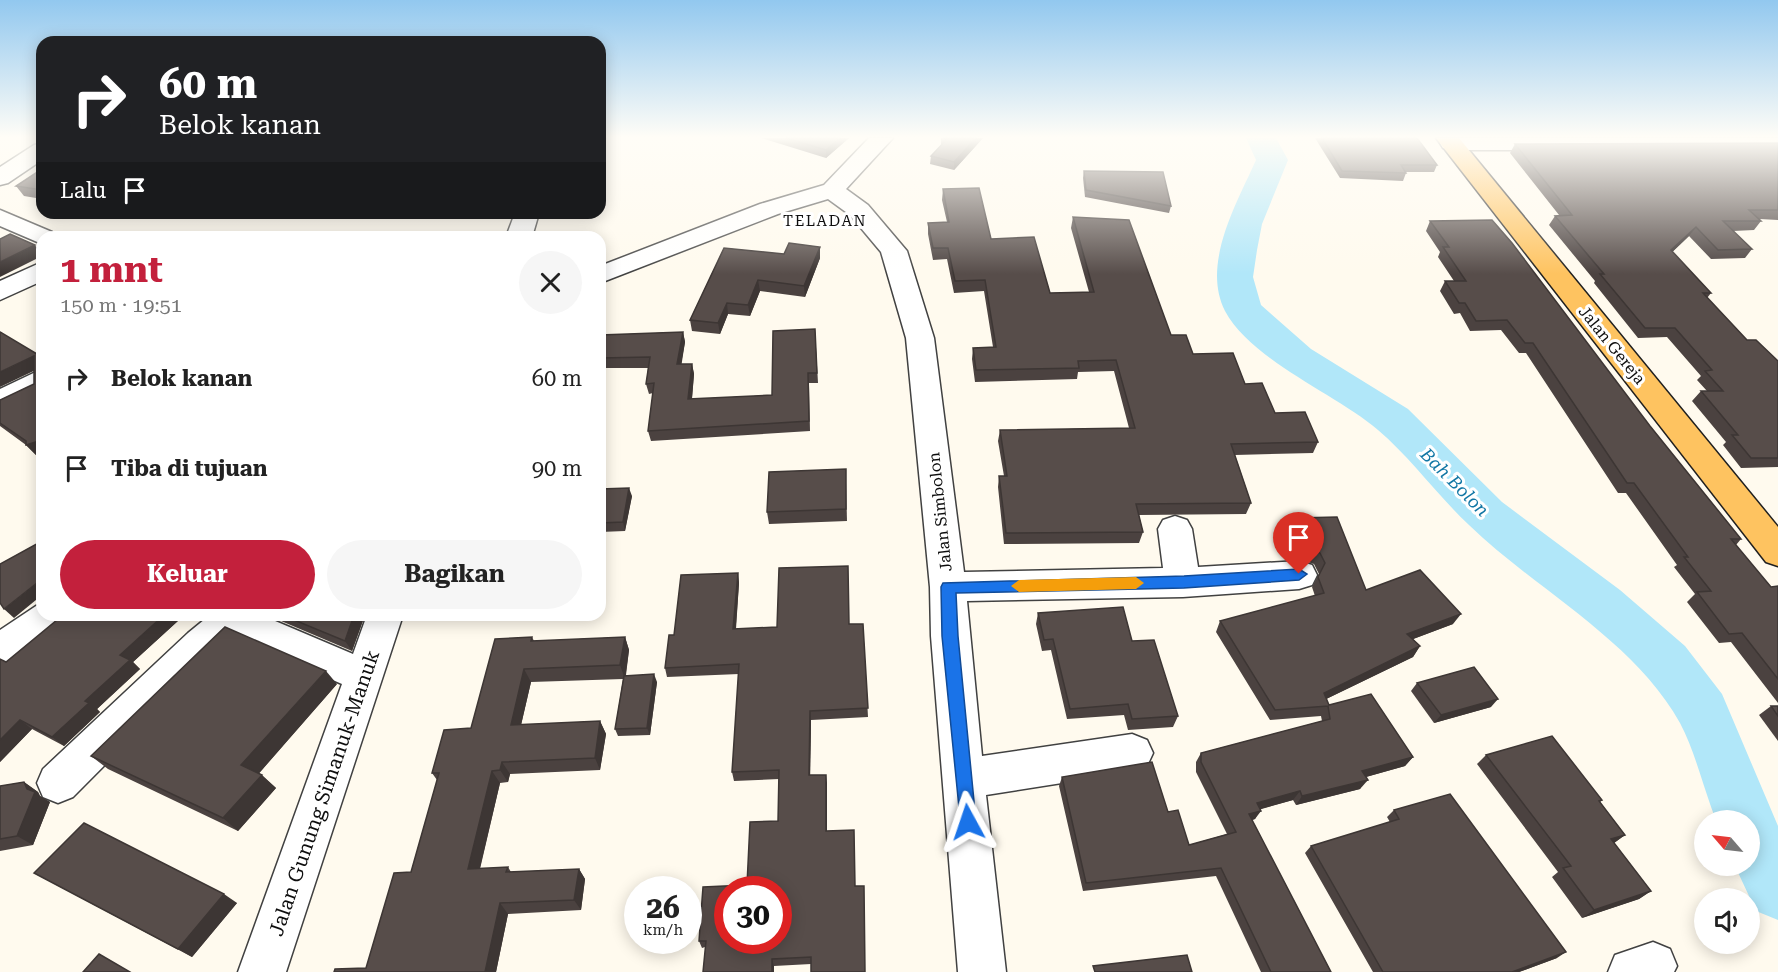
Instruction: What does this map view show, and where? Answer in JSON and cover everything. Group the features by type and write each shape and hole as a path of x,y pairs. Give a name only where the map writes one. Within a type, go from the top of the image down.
{"main road":[{"name":"Jalan Gereja","path":"1479,183 1778,552"}],"street":[{"path":"606,273 747,217 832,190 837,183"},
{"name":"Jalan Simbolon","path":"832,190 859,210 894,251 917,327 948,587 950,636 982,972"},
{"path":"0,217 36,234"},
{"path":"0,292 36,273"},
{"path":"0,402 36,382"},
{"path":"1175,529 1184,582"},
{"path":"948,587 1184,582 1299,574"},
{"path":"0,651 40,621"},
{"name":"Jalan Gunung Simanuk-Manuk","path":"262,972 383,621"},
{"path":"58,783 201,644 230,622 238,622 364,676"},
{"path":"963,779 1132,753"}],"building":[{"path":"20,183 36,183 36,189 16,186"},
{"path":"1085,183 1166,183 1171,206 1086,190"},
{"path":"1547,183 1778,183 1778,210 1749,210 1761,221 1723,221 1752,249 1718,250 1696,227 1671,250 1711,293 1703,293 1747,340 1756,340 1778,361 1778,458 1751,458 1732,435 1738,435 1701,391 1723,391 1705,371 1712,370 1675,328 1645,328 1600,274 1604,274 1555,216 1572,215"},
{"path":"979,188 991,239 1034,237 1050,293 1094,292 1073,217 1129,220 1171,335 1186,335 1193,354 1233,353 1245,384 1262,383 1275,413 1305,412 1318,442 1231,444 1251,503 1136,504 1143,532 1006,533 999,476 1007,476 1000,430 1135,428 1116,360 1078,361 1079,368 976,370 973,348 996,347 985,280 955,281 948,248 933,248 928,223 949,222 943,189"},
{"path":"1492,220 1512,243 1650,426 1741,539 1731,539 1771,587 1778,586 1778,679 1742,633 1729,634 1697,592 1711,591 1684,557 1688,557 1634,483 1627,483 1533,343 1525,343 1507,320 1476,321 1465,303 1459,303 1445,281 1466,281 1443,247 1449,247 1430,221"},
{"path":"10,234 35,245 0,262 0,239"},
{"path":"789,243 820,247 804,286 758,280 748,305 727,303 718,323 690,320 724,248 784,254"},
{"path":"815,329 817,373 808,373 809,421 648,431 654,383 646,384 650,357 606,358 606,335 683,332 677,364 692,364 688,399 772,395 773,331"},
{"path":"0,332 36,353 36,442 26,445 26,441 0,423 0,400 34,384 34,356 0,372"},
{"path":"846,469 846,509 767,512 769,472"},
{"path":"629,488 623,522 606,523 606,489"},
{"path":"1337,517 1366,590 1420,570 1461,614 1407,634 1420,646 1324,693 1329,705 1371,694 1413,757 1362,771 1368,780 1302,796 1300,791 1257,803 1261,811 1249,814 1331,972 1271,972 1221,868 1086,883 1062,777 1152,762 1168,812 1178,810 1189,845 1236,832 1201,762 1201,753 1330,719 1328,706 1275,710 1220,621 1324,593 1318,577 1325,563 1320,553 1308,549 1297,518"},
{"path":"36,544 36,584 4,609 0,603 0,564"},
{"path":"848,566 849,624 863,624 868,708 810,711 809,775 826,775 826,831 854,830 855,886 864,886 865,972 811,972 811,957 772,959 772,972 703,972 706,941 702,941 703,887 714,886 714,954 792,954 792,876 747,876 750,822 778,821 779,770 732,772 739,664 665,668 669,635 674,635 681,575 738,573 733,629 777,627 779,568"},
{"path":"1123,607 1132,641 1154,640 1178,716 1132,719 1128,704 1070,709 1053,639 1044,640 1038,613"},
{"path":"56,621 157,621 120,655 130,660 85,701 89,703 52,737 20,720 0,740 0,659 6,662"},
{"path":"297,621 352,621 345,641"},
{"path":"225,627 326,671 241,765 262,775 223,818 91,756"},
{"path":"532,637 531,641 625,637 620,665 524,669 511,725 600,721 595,758 502,762 500,770 492,771 468,869 508,867 506,872 579,869 574,900 500,903 485,972 334,972 335,969 366,968 394,873 411,872 439,773 432,773 444,730 471,728 495,639"},
{"path":"1474,667 1498,699 1441,715 1417,683"},
{"path":"654,674 647,728 615,729 624,676"},
{"path":"1771,706 1778,706 1778,716"},
{"path":"1552,736 1602,800 1599,801 1625,835 1611,839 1651,891 1594,910 1563,868 1571,866 1486,755"},
{"path":"24,782 27,789 35,792 17,836 0,839 0,786"},
{"path":"1450,794 1566,952 1512,972 1383,972 1311,846 1399,819 1394,810"},
{"path":"84,823 224,894 178,949 34,873"},
{"path":"99,954 130,972 83,972"},
{"path":"1187,955 1192,972 1095,972 1093,966"}],"waterway":[{"name":"Bah Bolon","path":"1262,183 1245,224 1239,250 1235,277 1243,309 1263,330 1297,358 1393,419 1486,514 1602,605 1667,662 1703,711 1741,810"},
{"name":"Bah Bolon","path":"1760,853 1778,889"}],"slow traffic":[{"path":"1019,586 1136,583"}],"district":[{"name":"TELADAN","path":"825,221"}],"route":[{"path":"968,822 950,636 948,587 1184,582 1299,574"}]}
